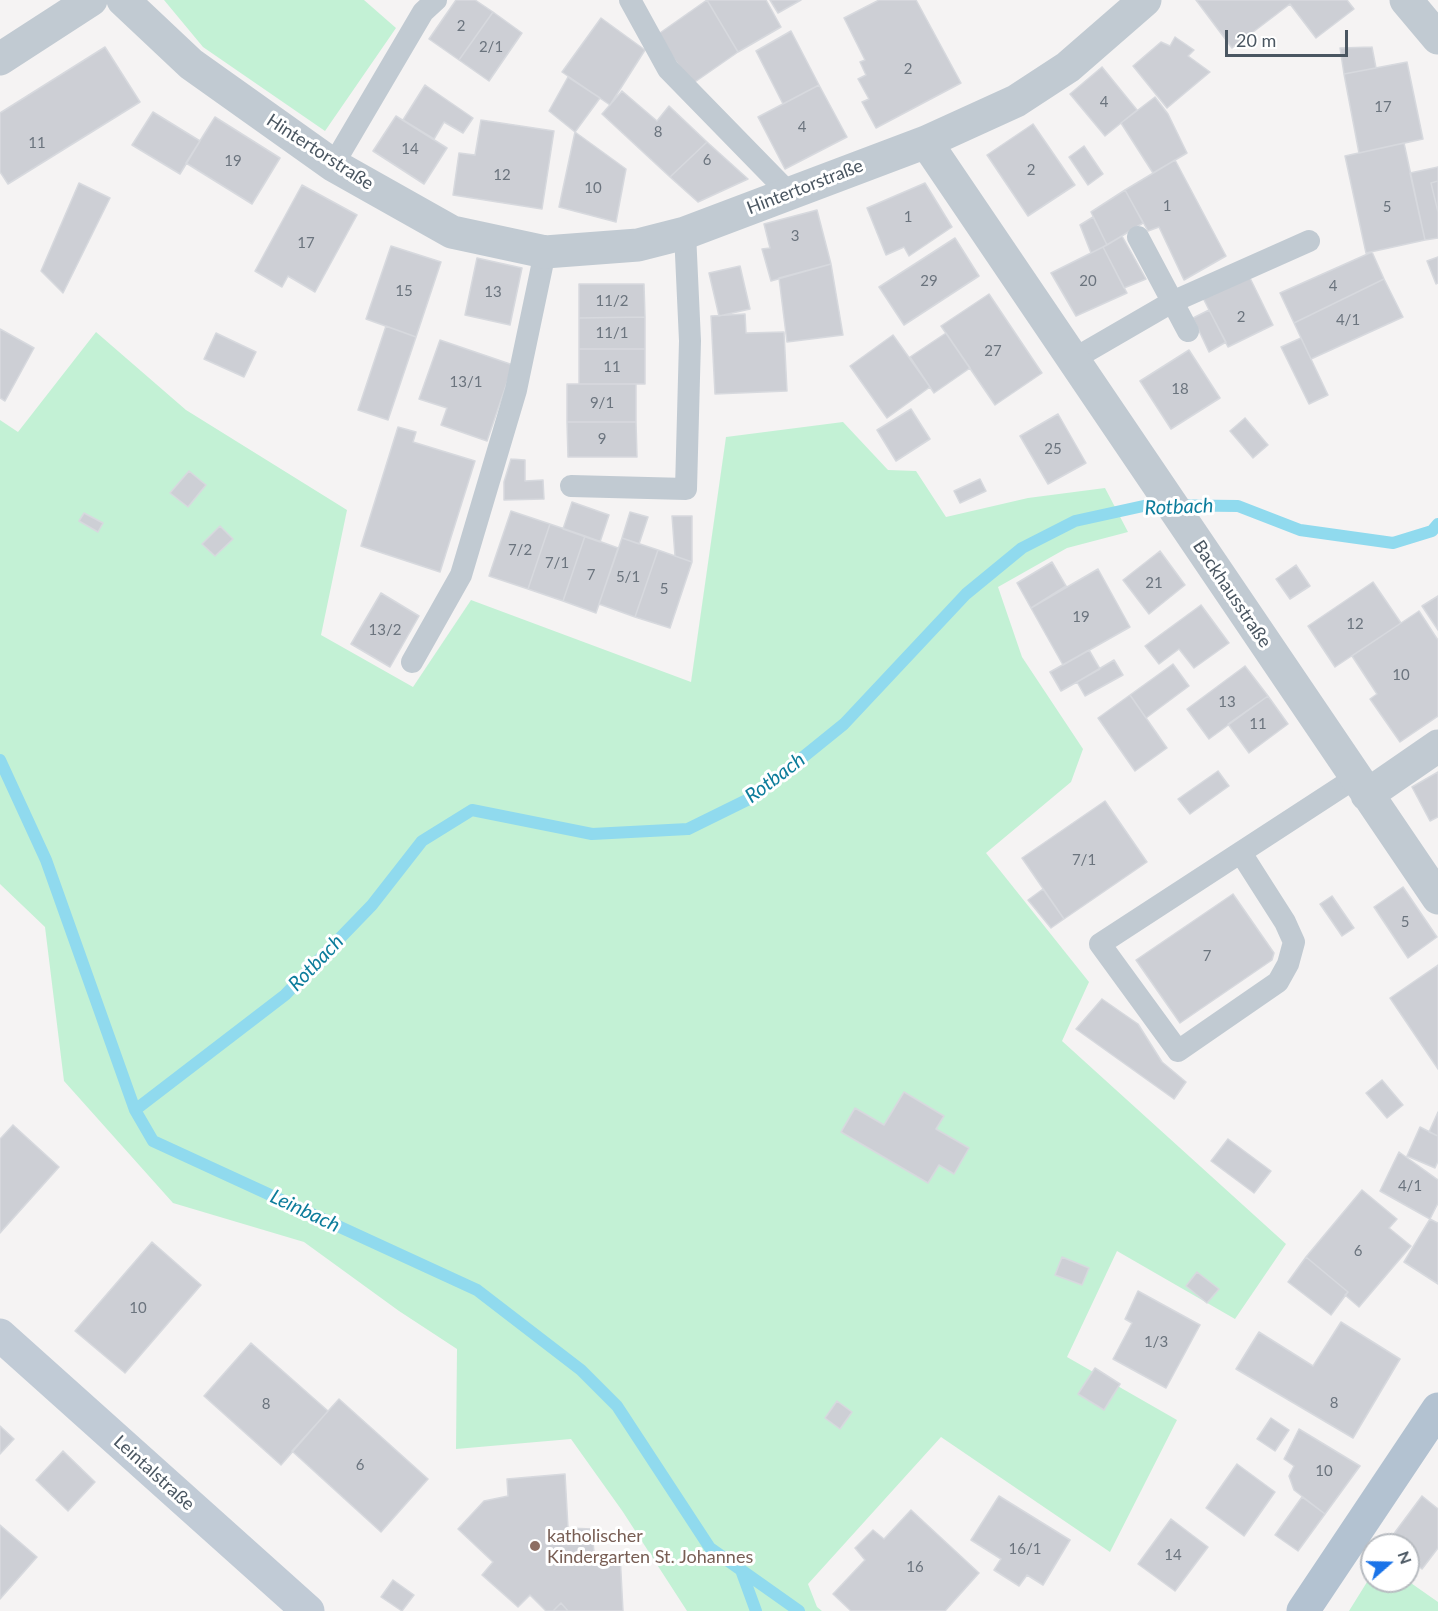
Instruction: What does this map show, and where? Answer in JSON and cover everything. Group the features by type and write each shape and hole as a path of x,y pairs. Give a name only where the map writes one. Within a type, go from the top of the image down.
{"main road":[{"name":"Leintalstraße","path":"0,1335 308,1611"},
{"path":"1303,1611 1438,1409"}],"street":[{"path":"0,59 91,0"},
{"name":"Hintertorstraße","path":"123,0 191,64 333,165 452,232 545,252 638,245 685,233 926,142 1016,101 1068,67 1143,1"},
{"path":"1406,0 1438,38"},
{"name":"Backhausstraße","path":"926,142 1438,898"},
{"path":"1361,786 1438,746"}],"lane":[{"path":"333,165 423,12 436,0"},
{"path":"630,0 668,69 789,193"},
{"path":"571,486 686,489 690,341 685,233"},
{"path":"1138,237 1188,331"},
{"path":"1072,360 1172,302 1309,241"},
{"path":"412,662 461,575 516,390 545,252"},
{"path":"1241,853 1285,922 1294,942 1288,964 1278,982 1178,1051 1100,944 1241,853 1361,786"}],"green space":[{"path":"164,0 364,0 396,28 325,131 203,47"},
{"path":"96,332 186,410 347,510 321,635 413,687 471,600 691,682 726,437 843,422 888,470 916,471 946,517 1028,498 1105,488 1128,532 1067,548 998,587 1022,657 1083,749 1071,782 986,853 1089,982 1062,1041 1286,1244 1235,1319 1117,1251 1067,1357 1177,1420 1110,1552 941,1437 808,1584 817,1607 822,1611 687,1611 623,1512 571,1439 456,1449 457,1349 399,1311 304,1242 173,1203 64,1081 45,927 0,884 0,420 18,432"},
{"path":"1420,1589 1438,1602 1438,1611 1349,1611 1360,1593 1420,1593"}],"building":[{"path":"456,0 475,0 493,12 459,60 429,39"},
{"path":"707,0 738,52 692,84 657,35"},
{"path":"707,0 766,0 781,27 738,52"},
{"path":"770,0 801,0 778,13"},
{"path":"879,0 916,0 961,83 876,128 862,102 869,99 858,79 866,75 860,62 865,60 844,18"},
{"path":"1196,0 1347,0 1354,9 1316,38 1290,4 1232,48"},
{"path":"493,12 522,33 489,81 459,60"},
{"path":"601,18 645,50 610,105 562,72"},
{"path":"791,31 819,85 783,104 756,51"},
{"path":"1175,37 1194,50 1188,56 1210,72 1167,108 1133,66 1161,42 1170,46"},
{"path":"105,47 140,102 8,184 0,172 0,113"},
{"path":"1372,47 1376,68 1344,74 1340,48"},
{"path":"1407,62 1423,139 1359,153 1344,74"},
{"path":"1102,67 1137,110 1105,136 1070,94"},
{"path":"568,77 600,98 575,132 549,111"},
{"path":"425,85 473,118 463,133 444,122 434,139 403,120"},
{"path":"819,85 847,137 785,169 758,117"},
{"path":"622,91 657,121 669,106 707,142 670,177 602,114"},
{"path":"1155,97 1168,114 1187,153 1153,173 1121,123"},
{"path":"153,112 200,141 180,174 132,145"},
{"path":"396,116 447,148 424,184 373,151"},
{"path":"215,117 280,158 252,204 186,163"},
{"path":"481,120 554,131 542,209 453,195 459,153 475,155"},
{"path":"1033,124 1075,185 1028,216 987,155"},
{"path":"575,132 626,169 616,222 559,207"},
{"path":"707,142 748,179 698,202 670,177"},
{"path":"1404,143 1425,240 1366,253 1345,156"},
{"path":"1084,146 1103,174 1088,185 1069,157"},
{"path":"1175,160 1226,256 1184,280 1159,227 1148,231 1125,190"},
{"path":"1438,167 1438,181 1431,183 1438,212 1438,238 1425,240 1410,173"},
{"path":"1438,181 1438,212 1431,183"},
{"path":"79,183 110,198 63,293 41,271"},
{"path":"925,183 952,227 909,256 904,247 886,255 867,208"},
{"path":"302,185 357,215 315,292 288,276 282,287 255,271"},
{"path":"1125,190 1143,223 1107,245 1091,212"},
{"path":"817,210 831,264 771,281 762,249 770,248 764,224"},
{"path":"1093,217 1107,245 1091,253 1080,225"},
{"path":"1122,236 1146,279 1124,288 1103,247"},
{"path":"955,238 979,276 904,325 879,287"},
{"path":"391,246 441,262 416,337 366,319"},
{"path":"1103,247 1127,293 1076,316 1051,273"},
{"path":"1372,252 1384,279 1294,323 1280,293"},
{"path":"1438,257 1438,283 1436,284 1427,261"},
{"path":"477,258 522,268 510,325 465,315"},
{"path":"831,264 843,335 787,342 779,278"},
{"path":"740,266 750,309 719,316 709,273"},
{"path":"1249,276 1273,325 1228,347 1203,298"},
{"path":"1384,279 1403,317 1311,359 1294,323"},
{"path":"579,284 644,284 645,317 579,318"},
{"path":"989,294 1042,373 995,405 941,326"},
{"path":"1209,310 1226,342 1209,352 1193,318"},
{"path":"745,314 746,333 784,332 787,391 715,394 711,316"},
{"path":"645,317 645,349 579,349 579,318"},
{"path":"386,326 416,337 388,420 358,410"},
{"path":"0,329 34,348 5,401 0,398"},
{"path":"216,333 256,352 244,377 204,359"},
{"path":"946,333 970,368 934,393 910,357"},
{"path":"893,335 930,387 887,418 850,366"},
{"path":"1301,338 1328,395 1309,404 1281,347"},
{"path":"440,340 513,365 487,441 441,425 447,408 419,399"},
{"path":"579,349 645,349 645,384 579,384"},
{"path":"1189,350 1220,398 1171,429 1140,381"},
{"path":"567,384 636,384 636,422 567,422"},
{"path":"911,409 930,439 896,461 877,430"},
{"path":"1058,414 1086,463 1048,484 1020,436"},
{"path":"1245,418 1268,445 1253,458 1230,431"},
{"path":"567,422 636,422 637,457 568,457"},
{"path":"398,427 416,432 413,442 475,461 440,572 361,546"},
{"path":"511,459 525,460 525,481 543,480 544,499 504,500 504,482"},
{"path":"189,471 206,485 188,507 170,493"},
{"path":"980,479 986,491 960,503 954,491"},
{"path":"572,502 609,515 600,542 563,529"},
{"path":"511,511 550,524 528,589 489,576"},
{"path":"630,512 648,517 639,544 622,538"},
{"path":"84,513 103,523 98,532 79,521"},
{"path":"672,516 692,516 692,562 675,556"},
{"path":"550,524 585,536 563,601 528,589"},
{"path":"220,526 233,539 215,556 202,544"},
{"path":"585,536 618,548 596,613 563,601"},
{"path":"622,538 658,550 635,617 599,604"},
{"path":"658,550 692,562 670,628 635,617"},
{"path":"1160,551 1185,585 1149,614 1123,580"},
{"path":"1052,562 1066,586 1031,608 1017,583"},
{"path":"1296,565 1310,586 1290,599 1276,579"},
{"path":"1098,569 1130,627 1063,665 1031,608"},
{"path":"1373,582 1401,623 1335,667 1308,626"},
{"path":"381,593 419,616 390,667 351,644"},
{"path":"1438,596 1438,630 1422,606"},
{"path":"1201,605 1229,643 1194,668 1179,649 1159,664 1145,646"},
{"path":"1419,611 1438,640 1438,716 1400,742 1370,699 1377,694 1352,656"},
{"path":"1089,650 1100,669 1061,691 1050,672"},
{"path":"1114,660 1123,675 1085,696 1077,682"},
{"path":"1173,664 1189,686 1146,718 1130,695"},
{"path":"1245,666 1268,696 1209,739 1187,709"},
{"path":"1130,695 1167,748 1135,771 1098,718"},
{"path":"1268,696 1288,724 1249,753 1228,724"},
{"path":"1218,771 1229,786 1190,814 1178,799"},
{"path":"1438,772 1438,817 1430,821 1412,787"},
{"path":"1105,801 1147,862 1064,919 1022,858"},
{"path":"1403,887 1437,937 1408,958 1374,907"},
{"path":"1043,889 1064,919 1051,928 1028,900"},
{"path":"1233,894 1274,953 1272,960 1180,1023 1136,960"},
{"path":"1332,896 1354,928 1342,936 1320,904"},
{"path":"1438,965 1438,1069 1390,998"},
{"path":"1102,999 1138,1024 1162,1062 1186,1082 1174,1099 1076,1029"},
{"path":"1382,1080 1403,1105 1387,1118 1366,1093"},
{"path":"904,1092 944,1116 936,1129 969,1148 954,1174 939,1165 928,1183 841,1132 855,1108 884,1125"},
{"path":"1438,1112 1438,1136 1429,1132"},
{"path":"13,1125 59,1167 0,1233 0,1139"},
{"path":"1420,1127 1438,1136 1438,1161 1435,1168 1407,1156"},
{"path":"1228,1139 1271,1171 1254,1193 1211,1161"},
{"path":"1399,1152 1438,1180 1438,1203 1430,1219 1380,1191"},
{"path":"1362,1190 1397,1219 1389,1228 1411,1246 1359,1307 1345,1295 1348,1292 1306,1257"},
{"path":"1430,1219 1438,1223 1438,1284 1404,1262"},
{"path":"152,1242 201,1285 125,1373 75,1331"},
{"path":"1062,1257 1089,1268 1082,1285 1055,1275"},
{"path":"1306,1257 1348,1292 1331,1315 1288,1282"},
{"path":"1197,1272 1219,1289 1207,1303 1186,1286"},
{"path":"1138,1291 1200,1325 1166,1388 1113,1359 1132,1323 1125,1319"},
{"path":"1341,1322 1400,1359 1353,1438 1236,1369 1259,1332 1313,1366"},
{"path":"251,1343 328,1411 281,1465 204,1396"},
{"path":"1095,1368 1120,1384 1104,1410 1078,1394"},
{"path":"339,1399 428,1479 381,1532 292,1451"},
{"path":"837,1401 852,1412 840,1429 825,1418"},
{"path":"1271,1418 1289,1430 1275,1451 1257,1439"},
{"path":"0,1426 14,1439 0,1454"},
{"path":"1299,1429 1360,1466 1325,1514 1294,1490 1289,1476 1294,1466 1284,1459"},
{"path":"63,1451 95,1482 68,1511 36,1480"},
{"path":"1237,1464 1275,1492 1244,1536 1206,1508"},
{"name":"katholischer Kindergarten St. Johannes","path":"565,1474 568,1528 592,1529 594,1553 620,1554 623,1611 568,1611 561,1603 553,1611 546,1611 530,1595 518,1607 482,1575 493,1562 458,1529 484,1501 508,1496 507,1479"},
{"path":"999,1496 1070,1540 1043,1585 1027,1575 1019,1586 994,1570 1001,1559 971,1540"},
{"path":"1422,1496 1438,1509 1438,1548 1422,1569 1420,1568 1420,1533 1394,1533"},
{"path":"1302,1497 1325,1514 1298,1551 1275,1535"},
{"path":"911,1510 979,1573 945,1611 851,1611 833,1594 865,1560 855,1548 873,1530 884,1539"},
{"path":"1171,1519 1208,1547 1175,1591 1138,1564"},
{"path":"0,1525 37,1557 0,1599"},
{"path":"393,1580 414,1595 402,1611 381,1597"},
{"path":"561,1603 568,1611 553,1611"}],"waterway":[{"name":"Rotbach","path":"135,1110 285,995 372,905 422,841 472,810 592,834 688,829 755,796 844,724 966,594 1022,548 1075,521 1148,505 1238,506 1300,530 1393,543 1432,531 1438,524"},
{"name":"Leinbach","path":"0,760 46,860 135,1110 153,1141 477,1290 581,1370 617,1406 710,1548 799,1611"},
{"name":"Leinbach","path":"741,1570 756,1611"}],"place":[{"name":"katholischer Kindergarten St. Johannes","path":"535,1546"}]}
